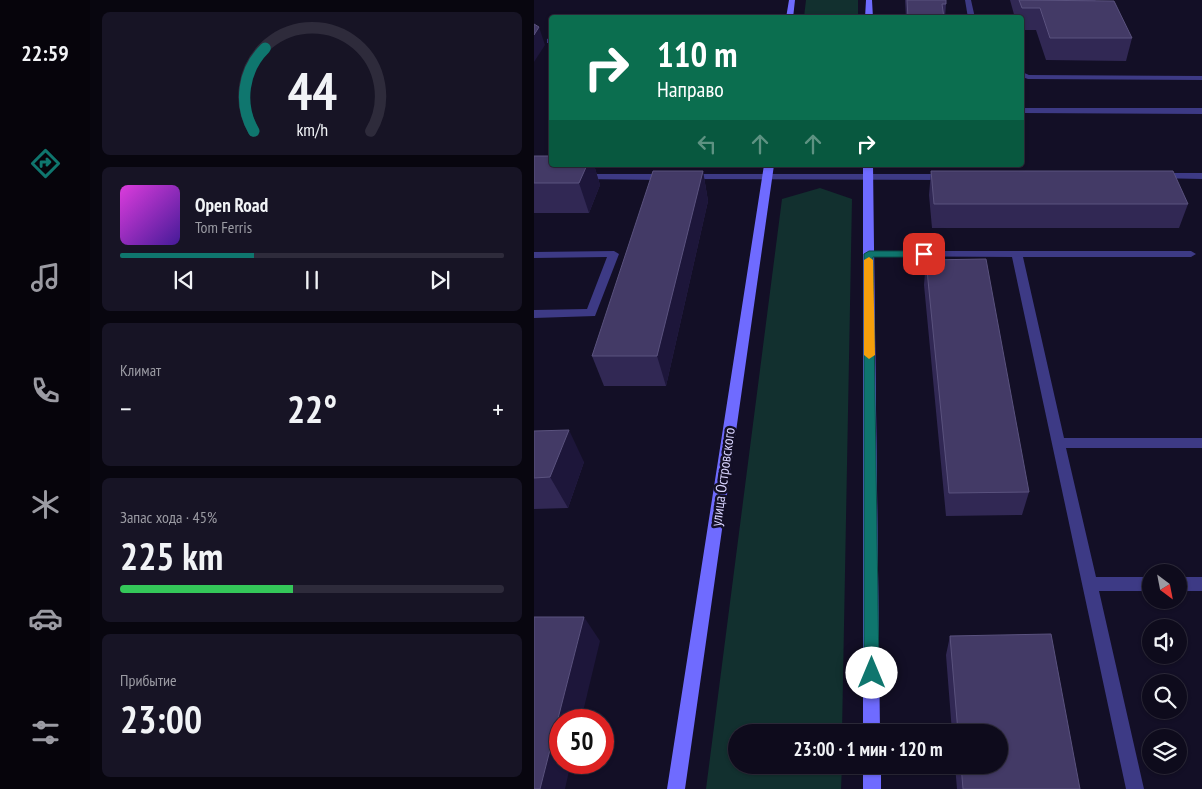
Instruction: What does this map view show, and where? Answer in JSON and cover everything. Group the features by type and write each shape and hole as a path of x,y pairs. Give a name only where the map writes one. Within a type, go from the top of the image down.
{"main road":[{"path":"789,15 792,0"},
{"path":"869,0 869,15"},
{"name":"улица Островского","path":"676,789 768,171"},
{"path":"868,171 872,724"},
{"path":"872,774 872,789"}],"street":[{"path":"968,0 971,15"},
{"path":"1024,75 1028,77 1202,78"},
{"path":"1024,111 1202,110"},
{"path":"573,177 768,171 868,171 954,177"},
{"path":"1152,176 1202,176"},
{"path":"534,255 614,254 591,313 534,314"},
{"path":"869,254 1191,254"},
{"path":"1017,254 1135,789"},
{"path":"1059,443 1202,443"},
{"path":"1090,584 1142,584"},
{"path":"1187,584 1202,584"}],"green space":[{"path":"806,0 858,0 858,15 804,15"},
{"path":"820,188 852,199 842,724 728,724 728,774 842,774 841,789 706,789 782,199"}],"building":[{"path":"907,0 946,0 946,4 942,4 944,15 908,15"},
{"path":"1019,0 1114,1 1132,38 1050,38 1040,8 1022,8"},
{"path":"534,24 539,27 534,35"},
{"path":"534,156 549,156 549,167 586,167 579,183 534,183"},
{"path":"653,171 703,171 657,356 592,356"},
{"path":"931,171 1173,171 1188,204 934,204"},
{"path":"986,259 1029,492 949,493 926,260"},
{"path":"569,430 550,477 534,478 534,431"},
{"path":"534,617 584,617 560,709 549,709 549,754 540,789 534,789"},
{"path":"1051,634 1080,789 963,789 962,774 1008,774 1008,724 957,724 950,636"}],"slow traffic":[{"path":"869,260 869,355"}],"route":[{"path":"872,673 869,254 924,254"}]}
